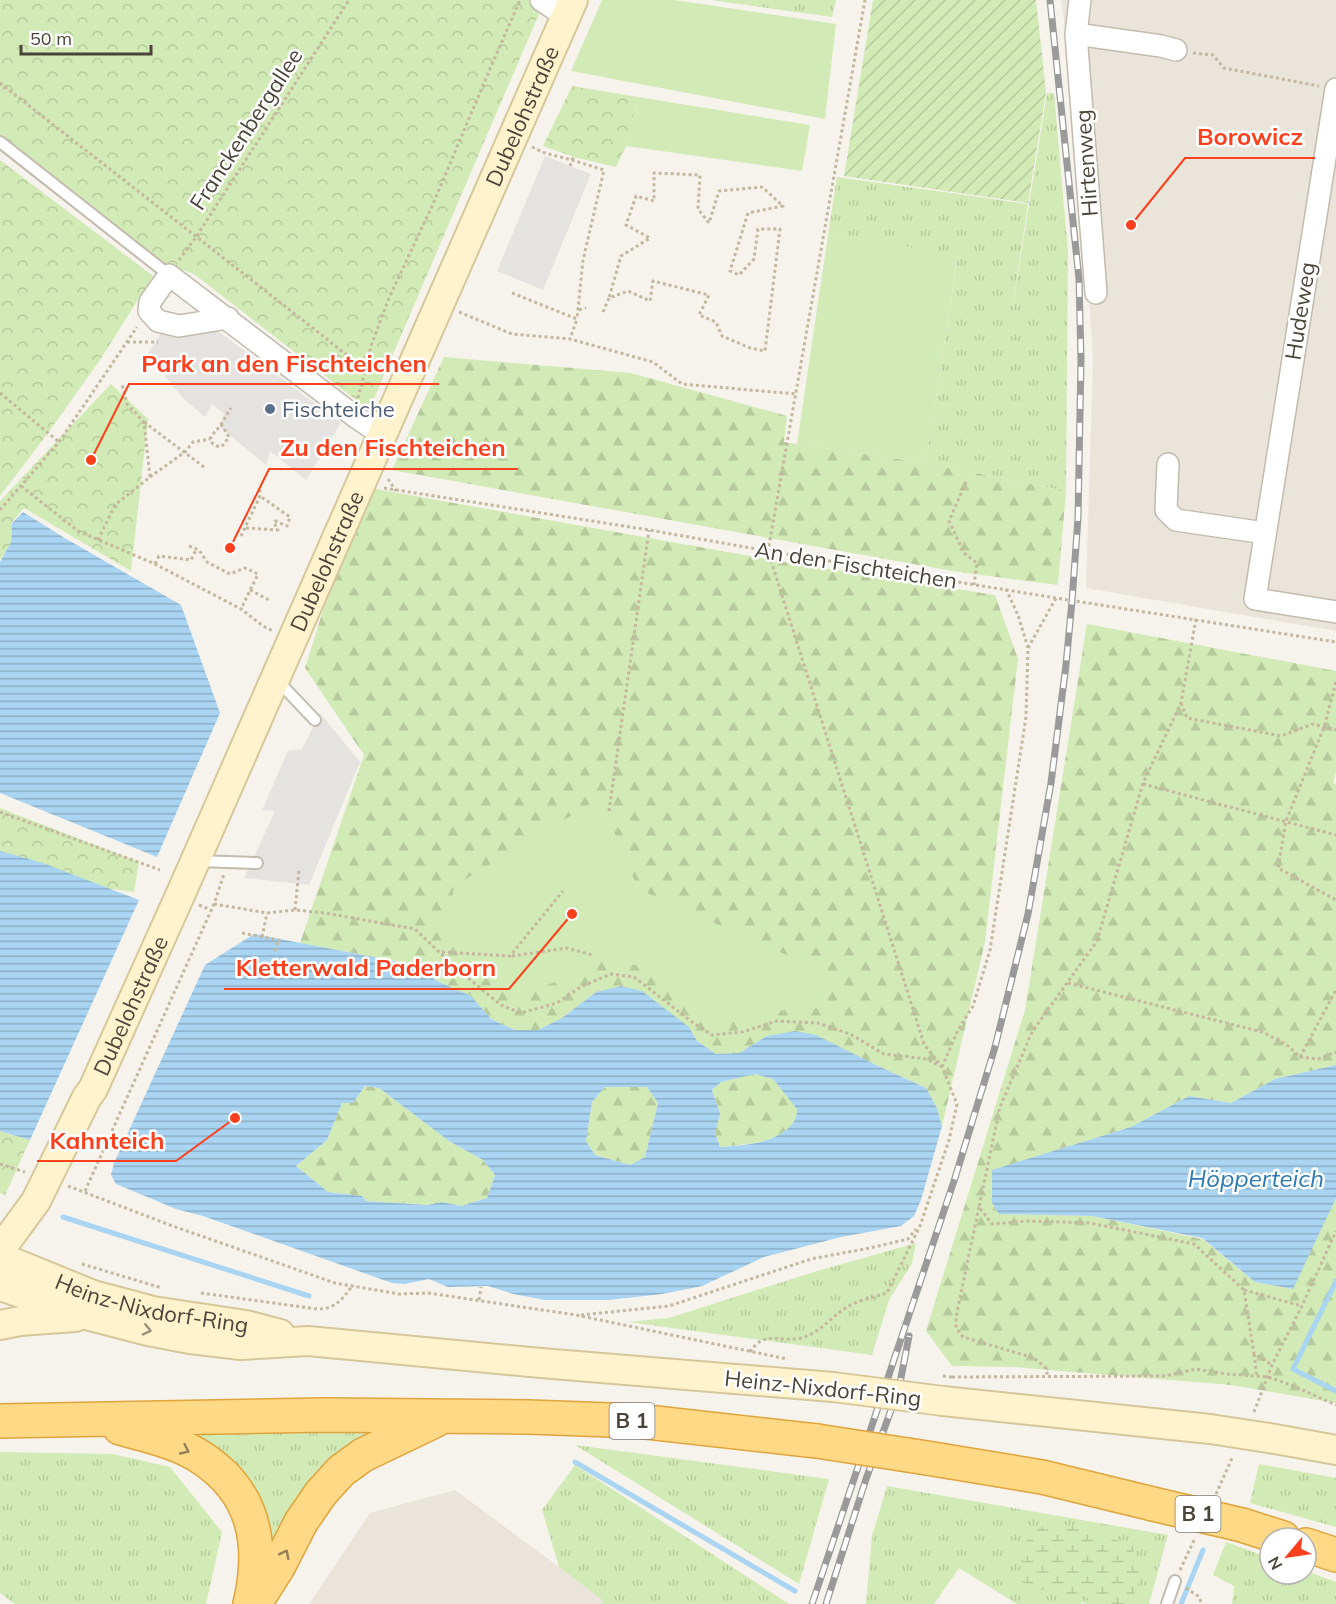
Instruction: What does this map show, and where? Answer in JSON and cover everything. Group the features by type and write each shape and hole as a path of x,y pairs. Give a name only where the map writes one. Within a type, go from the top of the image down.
{"highway":[{"name":"B 1","path":"252,1604 278,1568 301,1522 321,1493 341,1471 363,1455 446,1415"},
{"name":"B 1","path":"0,1421 446,1415 638,1421 817,1441 1042,1477 1258,1530"},
{"path":"90,1419 171,1443 201,1457 226,1477 243,1500 254,1529 256,1580 252,1604"},
{"path":"1318,1549 1336,1555"}],"main road":[{"name":"Dubelohstraße","path":"2,1266 47,1207 59,1183 94,1101 93,1089 569,8"},
{"name":"Heinz-Nixdorf-Ring","path":"2,1266 90,1316 148,1331 210,1342 241,1345 308,1341 833,1387 948,1389 1336,1450"},
{"name":"Heinz-Nixdorf-Ring","path":"2,1266 93,1295 153,1311 246,1325 308,1341"},
{"path":"0,1326 20,1321 90,1316"}],"street":[{"path":"541,0 569,8"},
{"name":"Hirtenweg","path":"1080,0 1076,34 1096,292"},
{"path":"1076,34 1176,50"},
{"name":"Hudeweg","path":"1330,88 1255,599 1336,612"},
{"path":"228,318 179,326 158,321 149,311 150,302 169,275 228,318 353,415 382,433"},
{"path":"1168,464 1166,510 1176,520 1265,533"}],"lane":[{"path":"0,142 169,275"},
{"path":"275,677 315,720"},
{"path":"194,861 256,863"},
{"path":"1167,1604 1175,1581"}],"path":[{"name":"Franckenbergallee","path":"169,275 349,0"},
{"path":"353,415 371,346 389,298 433,204 520,0"},
{"path":"750,1352 756,1343 767,1338 800,1338 817,1331 847,1307 887,1293 920,1226 949,1140 957,1104 942,1067 924,1044 768,551 865,0"},
{"path":"1176,50 1213,55 1224,68 1330,88"},
{"path":"0,83 366,371"},
{"path":"529,146 545,153 573,158 604,170 583,260 579,310 570,339"},
{"path":"570,166 573,158"},
{"path":"603,312 621,256 650,238 626,225 636,196 654,201 654,173 700,175 698,208 710,223 719,191 762,187 783,206 748,213 730,271 739,275 754,259 758,229 780,230 765,351 750,348 722,336 716,322 699,315 709,295 653,281 650,301 628,291 609,298"},
{"path":"512,293 577,319"},
{"path":"579,310 586,308"},
{"path":"455,310 512,334 570,339 653,362 682,384 796,394"},
{"path":"0,510 59,442 149,311"},
{"path":"127,342 166,342"},
{"path":"122,384 127,404 144,422 204,467"},
{"path":"0,393 59,442"},
{"path":"210,439 231,408"},
{"path":"144,422 150,477"},
{"path":"210,439 219,447 226,442 229,437 221,424"},
{"path":"98,540 116,505 185,452 193,442 210,439"},
{"path":"384,472 397,492"},
{"path":"966,482 949,521 964,553 977,563 974,585"},
{"path":"21,486 78,531 155,564 241,609 263,626 280,634"},
{"name":"An den Fischteichen","path":"377,487 1336,642"},
{"path":"242,536 260,496 260,488"},
{"path":"246,528 278,530 275,521 287,526 290,517 260,496"},
{"path":"609,811 650,530"},
{"path":"189,546 197,549 207,562 230,574 245,568 258,574 241,609"},
{"path":"155,564 159,556 191,560 197,549"},
{"path":"942,1067 958,1030 973,1006 990,950 1026,717 1028,648 1018,615 1006,589"},
{"path":"250,590 269,600"},
{"path":"1028,648 1056,598"},
{"path":"1048,1376 1045,1367 1034,1358 963,1337 956,1328 956,1317 1000,1107 1032,1032 1097,941 1143,783 1181,704 1196,619"},
{"path":"1336,682 1324,727 1286,821 1278,868 1336,900"},
{"path":"1181,704 1187,718 1281,736 1313,724 1336,730"},
{"path":"1143,783 1336,835"},
{"path":"0,812 160,870"},
{"path":"86,1191 214,904 225,870"},
{"path":"295,910 299,870"},
{"path":"510,956 563,891"},
{"path":"193,904 211,910"},
{"path":"214,904 267,913 295,910 325,913 415,929 457,969 501,1005 521,1013 557,1003 582,986 611,974 634,977 712,1035 742,1032 777,1021 818,1023 850,1034 884,1054 927,1059 942,1067"},
{"path":"262,937 267,913"},
{"path":"242,933 281,940 275,951"},
{"path":"440,951 510,956 567,948 592,956"},
{"path":"1068,983 1262,1032 1286,1044 1300,1057 1318,1059 1336,1052"},
{"path":"1300,1057 1336,990"},
{"path":"0,1164 33,1174"},
{"path":"68,1186 192,1233 335,1283 399,1294 428,1293 576,1315 793,1360"},
{"path":"979,1207 992,1224 1028,1221 1090,1223 1194,1244 1244,1290 1302,1306"},
{"path":"576,1315 669,1306 811,1259 908,1239 920,1226"},
{"path":"1262,1394 1272,1365 1336,1231"},
{"path":"74,1262 164,1288"},
{"path":"194,1292 327,1309 341,1300 353,1285"},
{"path":"479,1300 481,1287"},
{"path":"1244,1290 1257,1377"},
{"path":"1254,1354 1272,1365"},
{"path":"948,1389 1048,1376 1165,1377 1196,1370 1268,1377 1336,1405"},
{"path":"1222,1482 1233,1455"},
{"path":"1175,1581 1191,1546"},
{"path":"1198,1596 1202,1604"}],"shaded area":[{"path":"1061,0 1336,0 1336,631 1086,588 1093,359 1071,71"},
{"path":"545,156 591,174 543,290 497,271"},
{"name":"Fischteiche","path":"215,329 341,423 306,480 270,451 266,465 220,427 224,414 212,404 205,417 184,399 147,355 162,331"},
{"path":"320,713 360,762 309,885 244,878 275,811 262,810 288,751 302,749"},
{"path":"455,1490 605,1601 602,1604 309,1604 370,1513"}],"green space":[{"path":"0,0 545,0 369,410 194,274 158,262 0,139"},
{"path":"602,0 674,0 836,24 825,119 571,71"},
{"path":"711,0 836,0 832,17"},
{"path":"873,0 1036,0 1046,92 1028,203 844,176"},
{"path":"572,86 638,97 626,146 616,167 574,157 543,146"},
{"path":"1047,93 1054,93 1068,252 1066,491 926,463 958,255 828,235 837,177 1028,204 1010,323"},
{"path":"638,97 810,125 802,171 626,146"},
{"path":"0,160 153,276 100,360 0,496"},
{"path":"828,235 958,254 926,463 797,444"},
{"path":"444,357 631,373 787,416 784,442 926,463 1066,491 1058,585 958,572 392,470"},
{"path":"111,384 148,419 131,571 24,508 12,522 11,543 0,560 0,501"},
{"path":"370,488 778,561 995,595 1018,659 985,942 942,1126 937,1108 926,1088 876,1065 767,1036 739,1053 716,1054 697,1041 689,1027 596,992 562,1018 538,1030 515,1030 491,1019 471,996 437,981 415,965 300,943 364,755 305,668 331,585"},
{"path":"1087,624 1336,671 1336,772 1333,783 1336,784 1336,1065 1275,1079 1231,1103 1189,1096 1131,1127 993,1170 992,1203 999,1214 1092,1216 1202,1239 1255,1282 1292,1289 1336,1198 1336,1403 1231,1385 1014,1367 952,1366 926,1331 1025,1010"},
{"path":"600,798 638,889 825,972 818,1007 775,1011 735,1022 702,1013 675,988 642,966 607,960 526,994 492,983 446,940 454,886"},
{"path":"0,808 139,862 134,892 0,874"},
{"path":"755,1074 773,1079 798,1109 795,1120 786,1130 769,1139 720,1147 715,1133 720,1114 712,1090 721,1082"},
{"path":"365,1086 379,1088 449,1141 483,1160 495,1175 487,1198 461,1206 442,1202 427,1205 366,1201 362,1196 328,1192 296,1166 327,1140 342,1103 353,1103"},
{"path":"605,1087 647,1087 658,1103 645,1157 630,1165 595,1155 586,1141 592,1102"},
{"path":"0,1131 30,1140 5,1195 0,1193"},
{"path":"916,1243 912,1263 889,1300 872,1355 628,1322 669,1318 814,1272"},
{"path":"142,1430 381,1430 264,1579 253,1507"},
{"path":"575,1445 829,1479 799,1584"},
{"path":"0,1452 113,1454 170,1467 222,1532 206,1604 15,1604 0,1593"},
{"path":"1259,1464 1336,1478 1336,1527 1250,1503"},
{"path":"575,1465 789,1604 602,1604 604,1601 559,1567 542,1510"},
{"path":"887,1486 1168,1535 1149,1604 1086,1604 1083,1602 1081,1604 1017,1604 959,1568 934,1604 866,1604 872,1536"},
{"path":"1078,1526 1133,1546 1140,1578 1131,1604 1096,1604 1078,1592 1068,1600 1021,1582 1021,1547 1039,1527"},
{"path":"1226,1542 1258,1554 1258,1586 1318,1586 1318,1575 1336,1582 1336,1604 1232,1604 1234,1586 1213,1575"}],"water":[{"path":"23,512 181,605 220,713 157,857 0,793 0,562 11,542 12,523"},
{"path":"0,851 43,863 139,900 30,1140 0,1131"},
{"path":"254,934 415,965 437,981 471,996 491,1019 515,1030 538,1030 562,1018 596,992 621,986 642,991 689,1027 697,1041 716,1054 739,1053 767,1036 795,1031 816,1035 926,1088 937,1108 942,1126 921,1200 914,1216 901,1226 841,1237 764,1257 702,1286 662,1294 609,1300 545,1300 513,1294 488,1286 448,1287 429,1279 405,1284 392,1283 203,1216 176,1209 116,1184 111,1175 114,1163 205,965","holes":["755,1074 773,1079 797,1109 795,1120 786,1130 769,1139 720,1147 715,1133 720,1114 712,1090 721,1082","365,1086 379,1088 449,1141 483,1160 495,1175 487,1198 461,1206 442,1202 427,1205 366,1201 362,1196 328,1192 296,1166 327,1140 342,1103 353,1103","605,1087 647,1087 658,1103 645,1157 630,1165 595,1155 586,1141 592,1102"]},
{"name":"Höpperteich","path":"1336,1065 1336,1198 1293,1289 1255,1282 1202,1238 1092,1216 999,1214 992,1203 992,1170 1131,1127 1189,1096 1231,1103 1275,1079"}],"waterway":[{"path":"63,1217 309,1296"},
{"path":"1336,1281 1293,1369 1336,1391"},
{"path":"575,1462 795,1591"},
{"path":"1181,1604 1203,1550"}],"railway":[{"path":"812,1604 955,1178 995,1047 1028,914 1051,783 1066,665 1078,518 1081,360 1079,279 1050,0"},
{"path":"826,1604 866,1479 899,1388 909,1336"}],"place":[{"name":"Borowicz","path":"1131,225"},
{"name":"Fischteiche","path":"270,409"},
{"name":"Park an den Fischteichen","path":"91,460"},
{"name":"Zu den Fischteichen","path":"230,548"},
{"name":"Kletterwald Paderborn","path":"572,914"},
{"name":"Kahnteich","path":"235,1118"}]}
